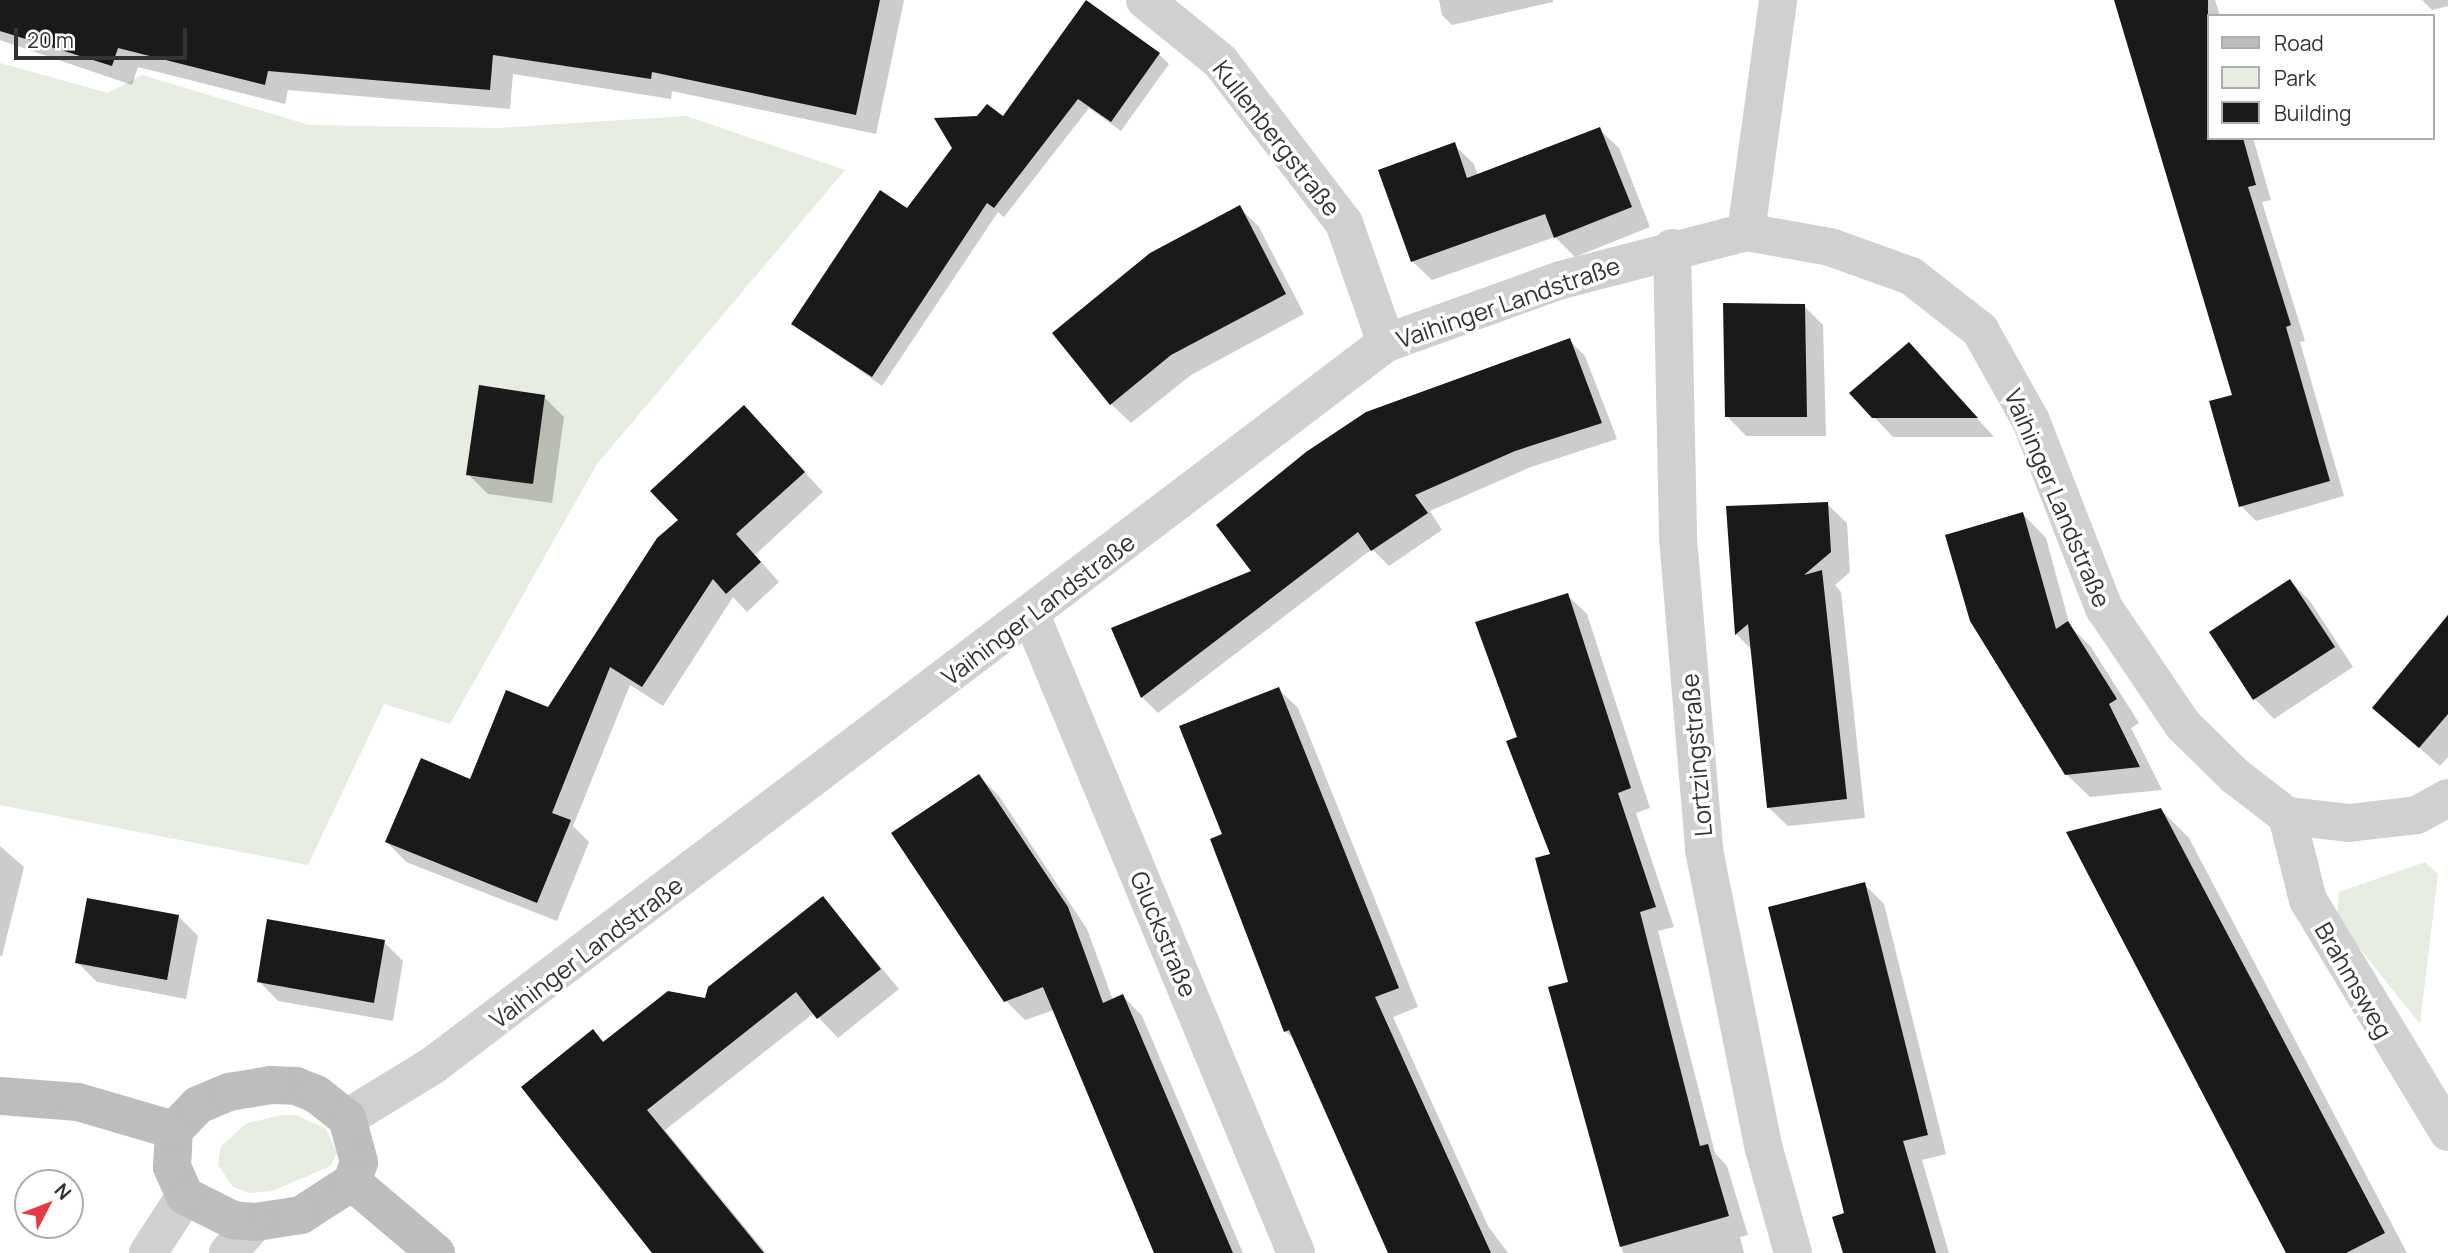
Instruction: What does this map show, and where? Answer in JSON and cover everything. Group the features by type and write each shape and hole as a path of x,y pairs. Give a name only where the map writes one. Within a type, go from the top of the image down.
{"street":[{"name":"Kullenbergstraße","path":"1144,0 1220,61 1343,223 1386,343"},
{"path":"1746,232 1778,0"},
{"name":"Vaihinger Landstraße","path":"347,1118 415,1079 1031,615 1386,343 1561,280 1672,248 1746,232 1830,247 1912,276 1980,330 2031,421 2104,608 2183,725 2235,776 2287,816"},
{"name":"Lortzingstraße","path":"1672,248 1678,538 1703,850 1764,1149 1793,1253"},
{"name":"Gluckstraße","path":"1031,615 1296,1253"},
{"path":"2287,816 2348,823 2417,815 2448,798"},
{"name":"Brahmsweg","path":"2287,816 2308,900 2448,1132"},
{"path":"271,1085 296,1086 316,1094 347,1118 359,1162 352,1182 301,1215 255,1222 233,1220 185,1196 172,1167 174,1130 198,1105 229,1092 271,1085"},
{"path":"0,1096 78,1102 174,1130"},
{"path":"352,1182 436,1253"},
{"path":"148,1253 185,1196"},
{"path":"228,1253 255,1222"}],"green space":[{"path":"0,63 108,93 142,75 309,125 497,128 686,116 845,170 597,464 450,724 384,704 308,865 0,805"},
{"path":"2425,862 2438,874 2420,1024 2337,920 2339,892"},
{"path":"282,1115 296,1115 326,1129 337,1153 331,1166 272,1191 249,1193 233,1187 218,1165 221,1146 247,1123"}],"building":[{"path":"0,0 880,0 856,115 652,72 651,79 493,55 490,90 268,71 265,85 118,48 112,66 0,31"},
{"path":"1086,0 1160,53 1111,122 1078,99 994,208 987,203 872,377 791,324 880,190 907,208 952,148 934,118 977,116 987,104 1003,116"},
{"path":"2114,0 2208,0 2206,140 2244,140 2256,185 2248,187 2291,325 2286,327 2330,481 2239,507 2209,401 2232,395"},
{"path":"1600,127 1632,207 1554,238 1545,214 1411,262 1378,170 1455,142 1467,178"},
{"path":"1240,205 1286,294 1171,355 1110,405 1052,333 1150,253"},
{"path":"1723,303 1805,304 1807,417 1725,417"},
{"path":"1570,338 1602,423 1515,451 1415,495 1428,513 1371,551 1358,532 1141,698 1111,628 1251,571 1216,525 1306,452 1366,412"},
{"path":"1909,342 1978,418 1872,418 1849,393"},
{"path":"479,385 545,395 533,484 466,475"},
{"path":"744,405 805,472 736,534 761,562 726,594 713,579 642,687 610,667 552,813 571,820 537,903 385,842 421,758 470,779 506,690 548,707 657,538 678,520 650,491"},
{"path":"1828,502 1831,552 1804,575 1822,570 1847,799 1767,808 1748,624 1735,635 1726,506"},
{"path":"2023,512 2056,629 2068,621 2117,699 2109,704 2140,767 2065,775 1970,621 1945,535"},
{"path":"2290,579 2335,647 2253,700 2209,632"},
{"path":"1568,593 1631,788 1618,793 1656,907 1640,912 1700,1146 1708,1144 1729,1216 1620,1247 1548,987 1568,982 1535,858 1550,854 1506,741 1517,737 1475,622"},
{"path":"2448,615 2448,714 2419,748 2372,708"},
{"path":"1279,687 1399,988 1375,997 1491,1253 1388,1253 1289,1030 1284,1032 1210,839 1222,834 1179,726"},
{"path":"979,774 1068,907 1103,1003 1123,994 1233,1253 1154,1253 1043,987 1004,1002 891,833"},
{"path":"2161,808 2385,1233 2346,1253 2286,1253 2066,832"},
{"path":"1865,882 1928,1135 1903,1141 1936,1253 1843,1253 1832,1217 1844,1213 1768,907"},
{"path":"823,896 881,969 817,1019 796,992 647,1110 764,1253 652,1253 521,1087 593,1029 603,1042 668,991 705,998 708,987"},
{"path":"87,898 179,915 167,980 75,963"},
{"path":"267,919 385,940 374,1003 257,982"}]}
